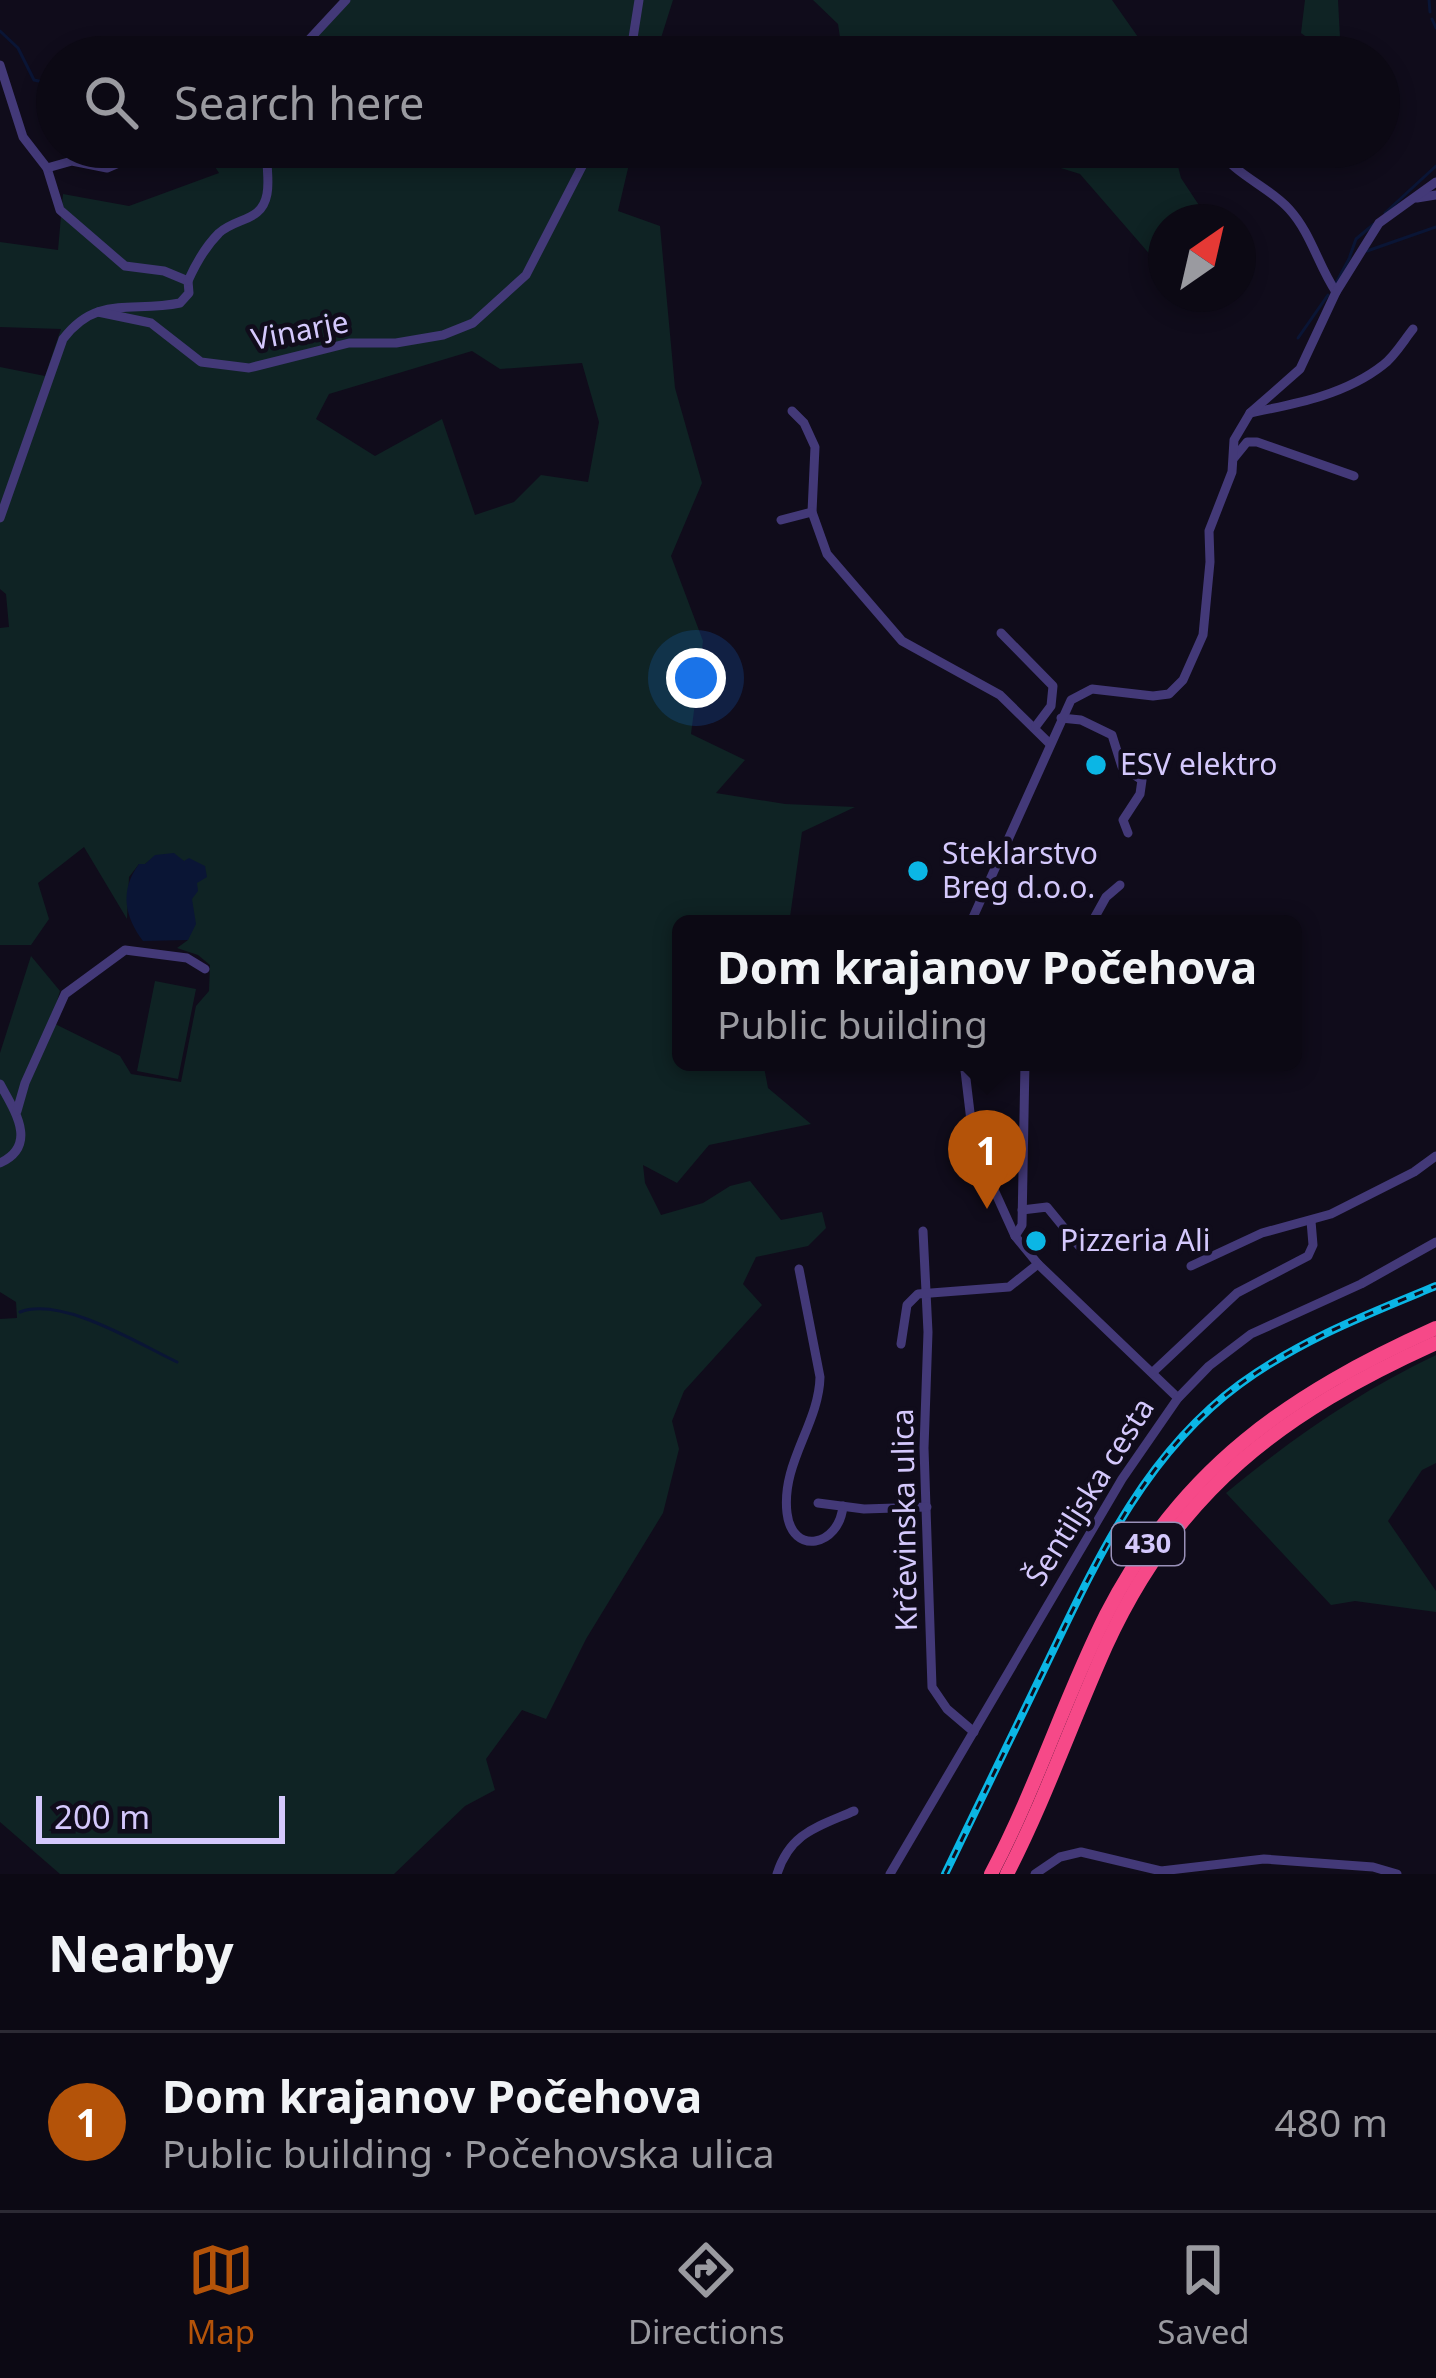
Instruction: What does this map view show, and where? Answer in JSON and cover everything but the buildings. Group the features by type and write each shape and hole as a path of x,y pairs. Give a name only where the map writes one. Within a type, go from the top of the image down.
{"highway":[{"name":"430","path":"992,1874 1052,1747 1105,1618 1179,1502 1211,1466 1293,1402 1436,1328"},
{"name":"430","path":"1007,1874 1126,1606 1181,1520 1222,1474 1289,1420 1436,1343"}],"street":[{"path":"312,36 346,0"},
{"path":"633,36 639,0"},
{"path":"0,65 23,137 36,154"},
{"path":"47,168 60,210 125,266 188,280"},
{"path":"0,518 63,339 76,322 112,307 179,303 189,293 188,280 204,251 221,231 252,219 261,209 268,191 265,168"},
{"name":"Vinarje","path":"98,313 151,322 201,362 249,368 349,343 396,343 443,335 473,322 526,275 581,168"},
{"path":"1233,168 1287,206 1336,292"},
{"path":"1042,734 1061,718 1071,700 1092,688 1153,696 1168,694 1184,680 1203,635 1209,531 1229,482 1234,440 1250,413 1300,369 1336,292 1379,223 1436,182"},
{"path":"1412,198 1436,195"},
{"path":"1250,413 1304,403 1371,373 1390,358 1413,328"},
{"path":"792,411 815,446 812,512 827,554 902,641 1000,694 1042,734"},
{"path":"1234,458 1247,442 1257,442 1354,476"},
{"path":"781,520 812,512"},
{"path":"973,915 1042,734 1053,686 1001,633"},
{"path":"1061,718 1082,720 1112,735 1122,766 1142,780 1140,794 1123,820 1128,833"},
{"path":"1096,915 1120,885"},
{"path":"17,1111 60,1004 80,980 125,950 187,958 205,969"},
{"path":"965,1071 981,1162 1015,1236 1178,1398"},
{"path":"1015,1236 1022,1226 1025,1071"},
{"path":"0,1084 17,1111 21,1144 0,1163"},
{"path":"1191,1267 1262,1233 1311,1222 1380,1190 1436,1156"},
{"path":"1022,1210 1047,1207 1079,1246"},
{"path":"1153,1372 1237,1293 1308,1256 1313,1245 1311,1222"},
{"name":"Krčevinska ulica","path":"922,1231 932,1687 947,1709 974,1732"},
{"name":"Šentiljska cesta","path":"890,1874 1122,1479 1178,1398 1209,1366 1251,1334 1361,1284 1436,1242"},
{"path":"926,1291 1009,1287 1039,1264"},
{"path":"799,1268 820,1377 814,1412 792,1463 789,1523 803,1539 822,1540 836,1529 843,1506"},
{"name":"Krčevinska ulica","path":"901,1344 907,1305 926,1291"},
{"path":"818,1503 927,1507"},
{"path":"777,1874 802,1832 854,1811"},
{"path":"1035,1874 1060,1857 1082,1852 1161,1871 1264,1859 1372,1867 1397,1874"}],"green space":[{"path":"347,0 673,0 662,36 318,36"},
{"path":"813,0 1112,0 1137,36 840,36 838,24"},
{"path":"1305,0 1338,0 1340,36 1301,33"},
{"path":"216,168 628,168 618,211 660,226 675,388 702,483 671,556 703,641 691,734 745,760 716,793 785,804 855,807 802,832 790,915 672,915 672,1071 765,1071 768,1088 811,1124 709,1145 677,1183 643,1165 645,1183 661,1215 703,1203 730,1186 750,1181 781,1220 822,1212 826,1228 808,1246 756,1257 743,1284 762,1305 684,1391 672,1421 679,1449 663,1513 586,1639 546,1719 522,1710 486,1759 495,1790 465,1806 394,1874 60,1874 0,1822 0,1319 17,1318 16,1302 0,1292 0,1053 31,956 60,991 51,1022 120,1056 131,1074 181,1082 196,1006 209,991 210,965 177,948 188,940 184,861 155,856 139,864 129,877 127,919 84,847 38,883 49,919 31,945 0,945 0,628 9,627 6,594 0,589 0,367 45,376 61,329 0,327 0,242 58,250 63,194 129,206 219,173","holes":["472,351 500,369 582,363 599,422 588,482 541,475 514,502 475,515 442,419 375,456 316,419 329,394"]},
{"path":"1061,168 1178,168 1198,204 1148,204 1148,252 1080,174"},
{"path":"155,981 196,989 178,1079 137,1071"},
{"path":"1436,1355 1436,1463 1422,1470 1388,1521 1436,1591 1436,1612 1355,1601 1331,1605 1226,1493 1327,1417"}],"water":[{"path":"174,853 205,866 207,877 197,883 192,899 196,924 188,940 143,941 129,913 129,884 139,864 155,855"}],"waterway":[{"path":"1429,0 1430,12"},
{"path":"1432,19 1436,28"},
{"path":"0,31 18,48 36,80"},
{"path":"1385,213 1436,166"},
{"path":"1350,256 1356,239 1374,224"},
{"path":"1367,251 1436,227"},
{"path":"1335,285 1350,257"},
{"path":"1298,338 1328,295"},
{"path":"20,1312 37,1309 78,1316 177,1362"}],"railway":[{"path":"945,1874 1106,1545 1177,1442 1240,1384 1286,1354 1436,1286"}],"place":[{"name":"ESV elektro","path":"1096,765"},
{"name":"Steklarstvo Breg d.o.o.","path":"918,871"},
{"name":"Dom krajanov Počehova","path":"987,1209"},
{"name":"Pizzeria Ali","path":"1036,1241"}]}
